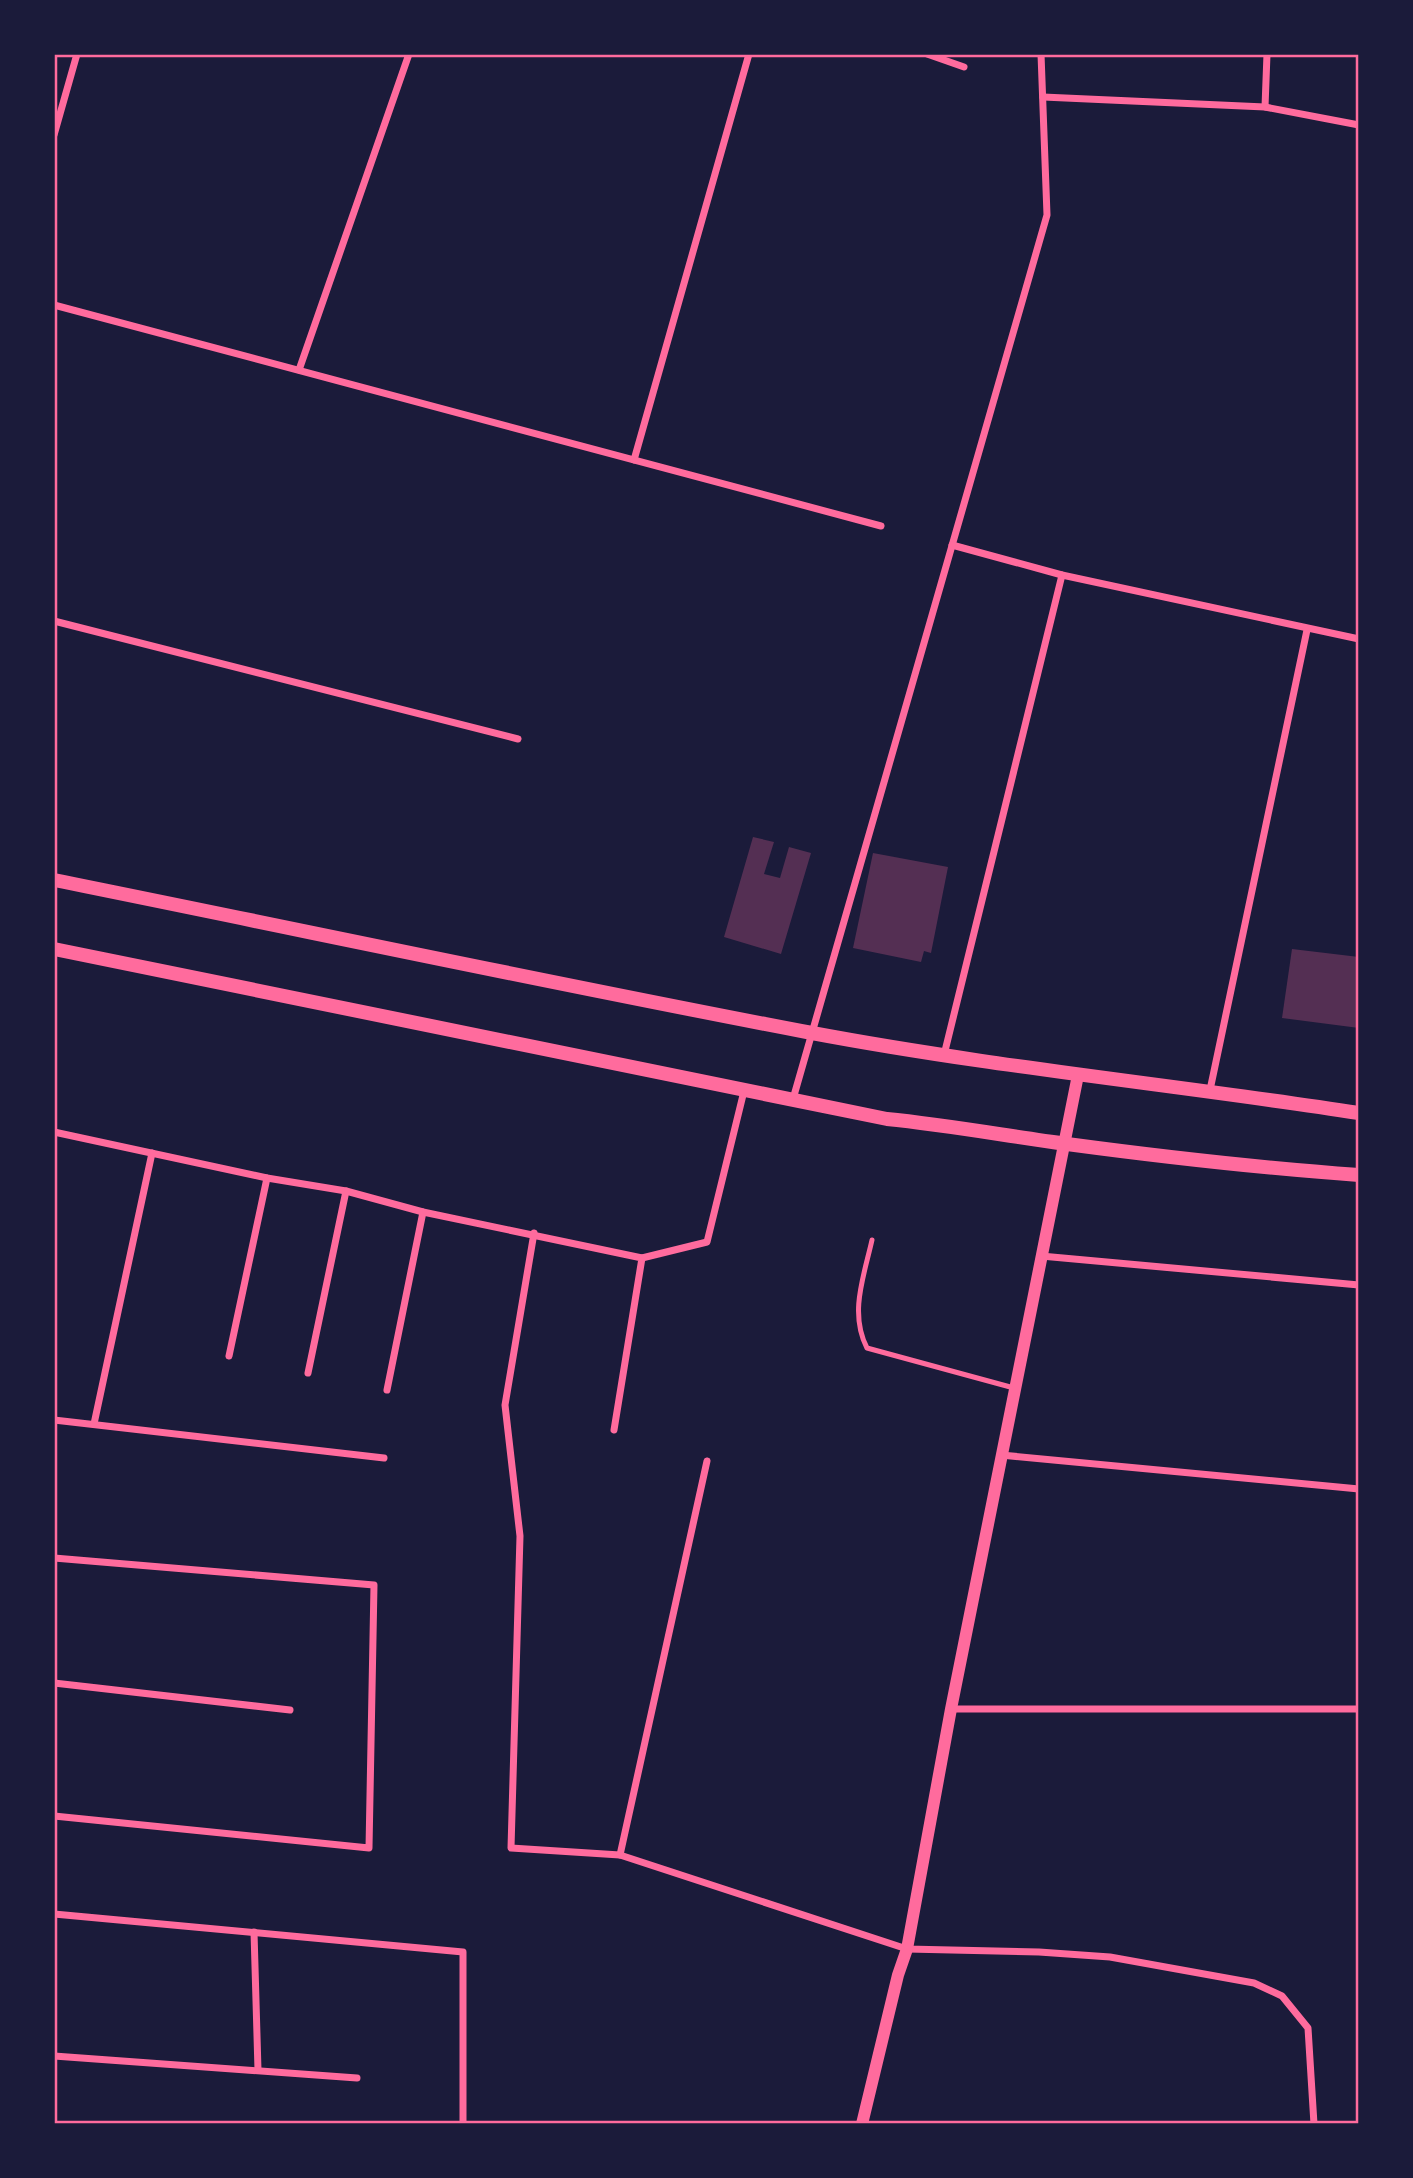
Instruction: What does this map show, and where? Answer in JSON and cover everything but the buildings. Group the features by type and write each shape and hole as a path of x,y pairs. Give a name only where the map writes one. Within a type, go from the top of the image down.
{"main road":[{"path":"54,880 812,1033 1077,1075 1210,1090 1359,1113"},
{"path":"54,950 887,1119 961,1126 1063,1144 1246,1167 1359,1175"}],"street":[{"path":"54,135 77,54"},
{"path":"299,370 409,54"},
{"path":"634,460 748,54"},
{"path":"927,54 964,67"},
{"path":"793,1100 1047,215 1041,54"},
{"path":"1265,107 1267,54"},
{"path":"1043,97 1265,107 1359,125"},
{"path":"54,305 881,526"},
{"path":"952,545 1062,576 1359,639"},
{"path":"944,1055 1062,576"},
{"path":"54,621 518,739"},
{"path":"1210,1090 1307,630"},
{"path":"862,2124 898,1975 907,1949 951,1709 1077,1075"},
{"path":"54,1132 267,1178 346,1191 423,1212 534,1233 642,1258 707,1241 745,1090"},
{"path":"94,1424 152,1153"},
{"path":"229,1356 267,1178"},
{"path":"308,1373 346,1191"},
{"path":"387,1390 423,1212"},
{"path":"534,1233 505,1405 520,1536 511,1848 621,1855 907,1949 1039,1952 1110,1957 1254,1983 1282,1996 1308,2028 1314,2124"},
{"path":"1040,1256 1359,1285"},
{"path":"614,1430 642,1258"},
{"path":"54,1420 384,1458"},
{"path":"1001,1455 1359,1489"},
{"path":"621,1855 707,1461"},
{"path":"54,1558 374,1585 369,1848 54,1816"},
{"path":"54,1683 290,1710"},
{"path":"951,1709 1359,1709"},
{"path":"54,1914 463,1952 463,2124"},
{"path":"254,1932 258,2070"},
{"path":"54,2056 357,2078"}],"lane":[{"path":"872,1240 857,1306 859,1333 867,1348 1014,1388"}]}
